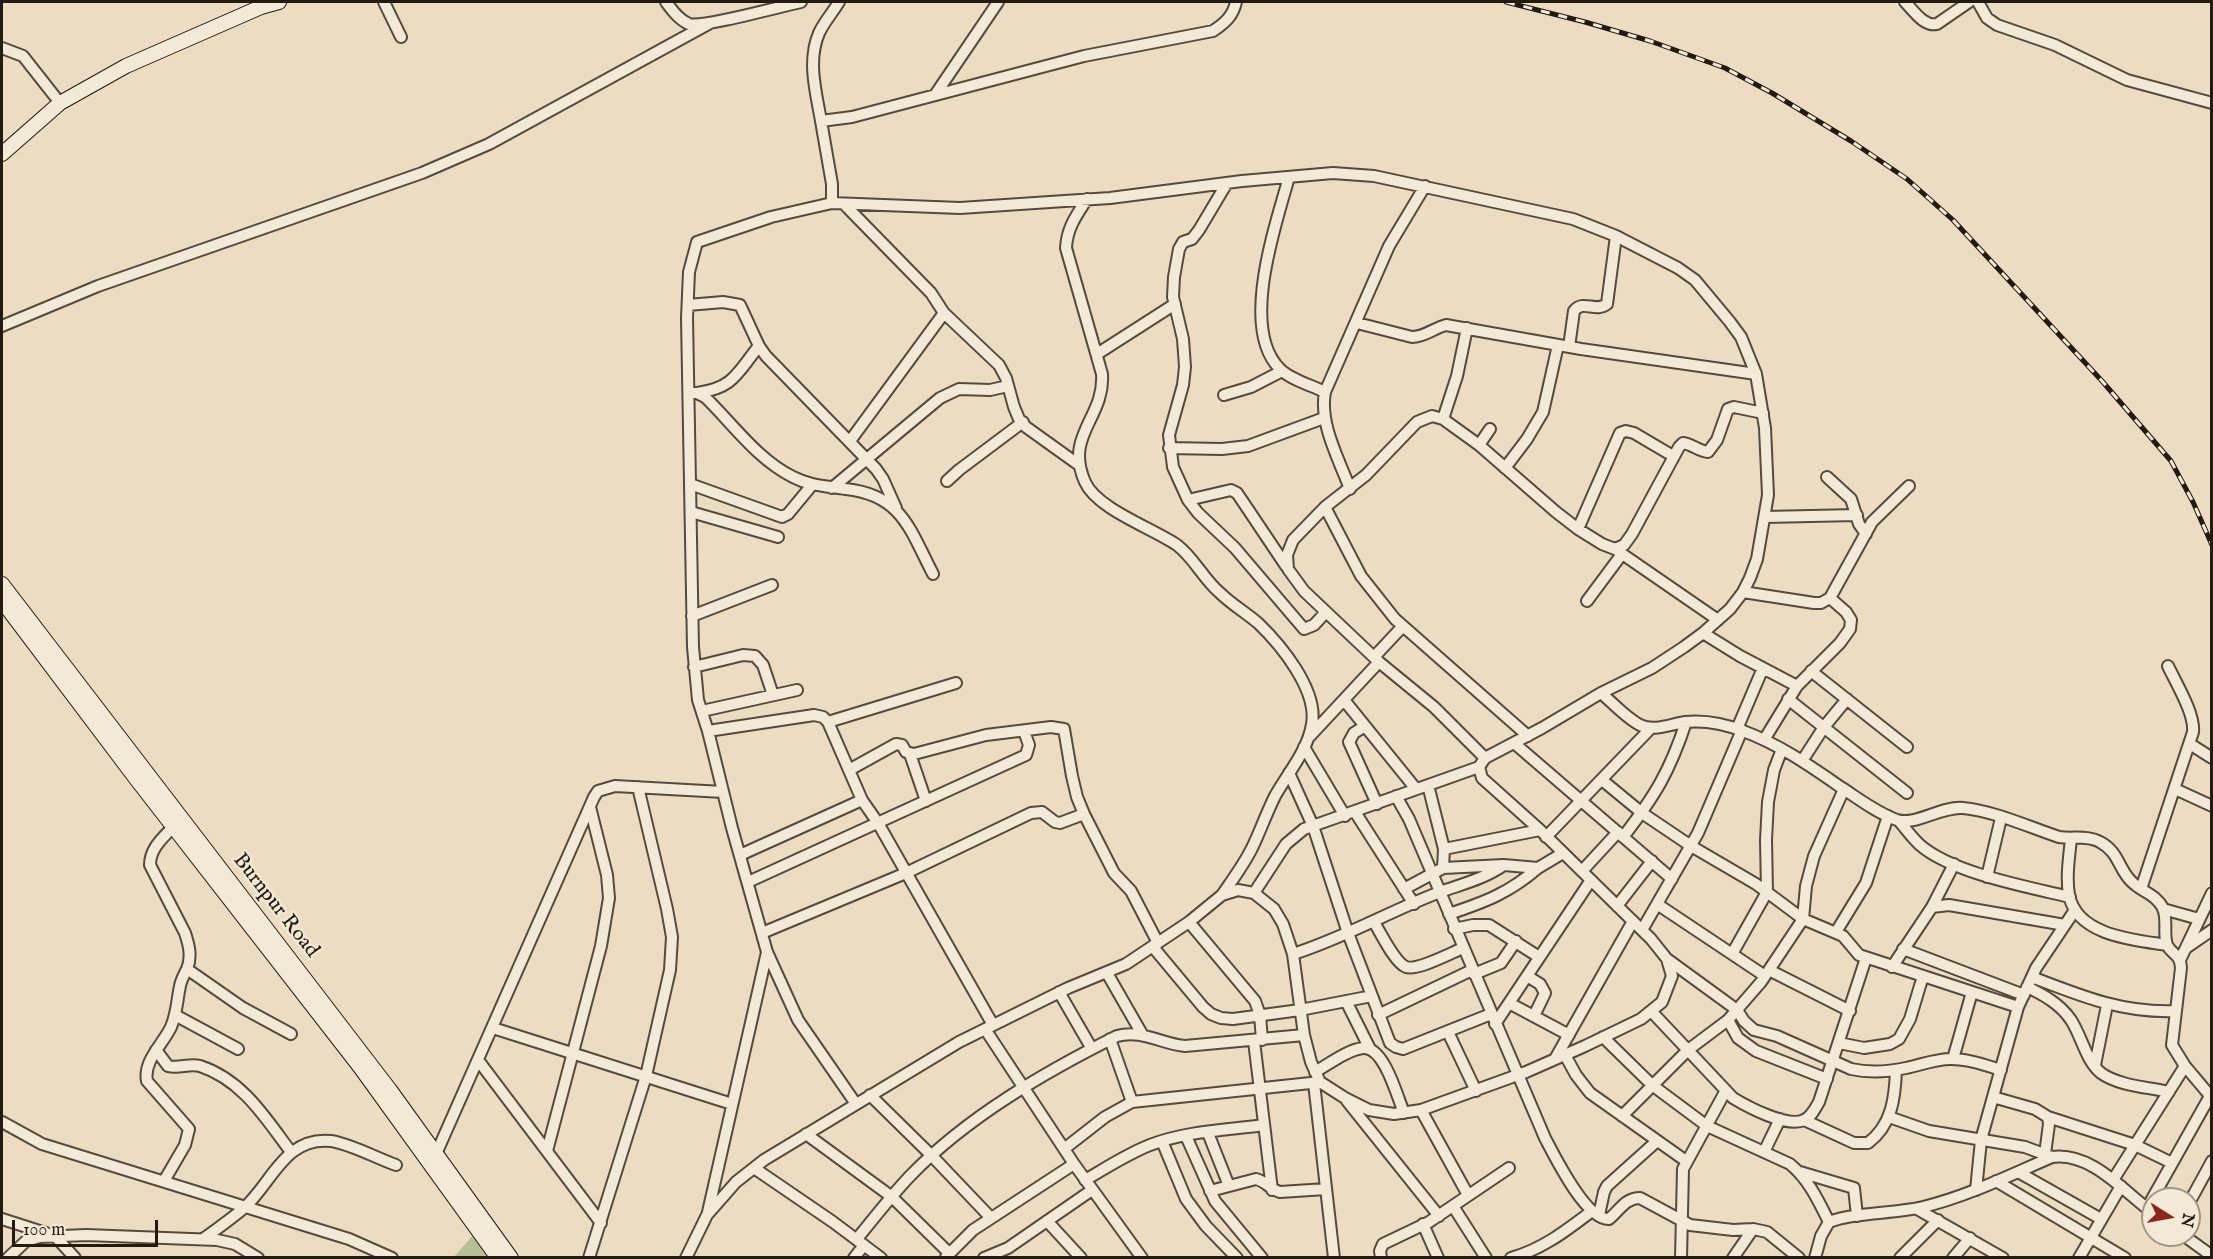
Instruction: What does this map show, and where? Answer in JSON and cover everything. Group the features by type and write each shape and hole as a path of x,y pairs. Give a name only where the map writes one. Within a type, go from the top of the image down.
{"street":[{"path":"2,154 60,103 126,66 261,7 279,2"},
{"path":"384,2 401,37"},
{"path":"666,2 681,20 692,25 801,2"},
{"path":"832,203 832,184 813,79 813,57 820,32 839,2"},
{"path":"935,95 998,2"},
{"path":"821,121 852,117 1084,56 1213,31 1234,12 1236,2"},
{"path":"1905,2 1926,23 1931,25 1937,24 1969,2"},
{"path":"1978,2 1988,18 1997,25 2055,45 2127,80 2211,103"},
{"path":"2,326 98,286 422,173 489,144 710,23"},
{"path":"2,48 23,56 60,103"},
{"path":"856,1104 798,1020 767,952 698,700 692,616 690,484 693,393 688,305 690,265 698,242 771,217 832,203 960,207 1087,200 1333,173 1374,176 1573,219 1616,236 1678,268 1695,280 1741,337 1756,374 1765,428 1768,495 1757,559 1743,592 1703,633 1652,668 1601,693 1482,763 1295,834 1254,893"},
{"path":"1289,177 1263,277 1262,322 1271,356 1282,371 1325,392"},
{"path":"1227,183 1199,230 1192,239 1183,242 1179,249 1174,277 1174,304 1183,339 1185,367 1183,385 1169,435 1173,467 1188,500 1198,513 1235,548 1304,629 1314,625 1326,612"},
{"path":"1350,489 1324,418 1325,392 1389,246 1425,186"},
{"path":"1087,200 1070,225 1066,248 1097,354 1103,385 1094,413 1081,439 1078,460 1086,483 1092,495 1178,546 1219,593 1252,618 1272,639 1308,690 1312,707 1312,723 1306,743 1350,814 1414,904"},
{"path":"844,204 932,293 944,313 999,364 1014,407 1023,422 1079,465"},
{"path":"1505,468 1527,439 1543,412 1576,307 1583,305 1599,308 1606,304 1616,236"},
{"path":"688,305 723,302 740,305 759,346 805,397 867,459 883,479 933,574"},
{"path":"1097,354 1174,304"},
{"path":"850,441 944,313"},
{"path":"1357,323 1412,338 1420,337 1446,325 1564,346 1756,374"},
{"path":"1443,419 1457,376 1467,328"},
{"path":"693,393 713,391 729,383 759,346"},
{"path":"1224,395 1251,387 1282,371"},
{"path":"832,488 940,398 959,388 990,390 1008,386"},
{"path":"693,393 710,402 766,459 791,477 812,485 868,494 897,509"},
{"path":"1587,601 1618,551 1632,534 1683,443 1708,452 1713,448 1728,409 1734,407 1762,413"},
{"path":"1288,569 1287,555 1293,540 1325,507 1350,489 1417,422 1432,416 1443,419 1479,445 1578,529 1618,551 1718,620"},
{"path":"1169,448 1236,448 1324,418"},
{"path":"947,481 1023,422"},
{"path":"1479,445 1490,429"},
{"path":"1578,529 1620,433 1626,431 1634,434 1674,456"},
{"path":"1827,477 1846,493 1855,507 1866,534"},
{"path":"690,484 782,517 788,514 812,485"},
{"path":"1743,592 1814,603 1821,603 1830,598 1880,512 1909,486"},
{"path":"1188,500 1231,490 1238,493 1304,591 1377,659 1434,707 1482,763 1482,778 1582,871 1642,930 1667,959 1737,1010 1754,1030 1777,1036 1833,1062 1863,1072 1896,1070 1938,1060 1953,1059 2001,1070"},
{"path":"1325,507 1361,576 1403,626 1528,736"},
{"path":"691,512 778,537"},
{"path":"1765,517 1857,515"},
{"name":"Burnpur Road","path":"2,584 390,1090 511,1257"},
{"path":"692,616 772,585"},
{"path":"1764,740 1797,686 1840,643 1850,629 1851,620 1846,612 1830,598"},
{"path":"2,601 173,827 360,1067 498,1257"},
{"path":"707,1215 736,1182 806,1134 959,1042 1059,992 1107,973 1189,922 1222,895 1246,860 1270,807 1306,743 1344,700 1403,626"},
{"path":"1703,633 1797,686"},
{"path":"694,667 743,655 755,656 763,665 773,695"},
{"path":"2141,889 2190,744 2193,725 2169,666"},
{"path":"1642,930 1691,846 1711,805 1763,668"},
{"path":"1811,671 1907,747"},
{"path":"828,722 956,683"},
{"path":"702,711 797,690"},
{"path":"1601,693 1640,724 1651,728 1686,722 1706,722 1740,729 1782,749 1888,816 1899,820 1910,821 1937,811 1962,808 2070,839 2087,838 2102,843 2118,858 2126,875 2133,883 2152,896 2163,909 2167,945 2180,960"},
{"path":"1788,699 1908,793"},
{"path":"1802,761 1847,699"},
{"path":"1344,700 1416,789"},
{"path":"708,731 814,715 823,717 828,722 862,800 878,823 1023,1087 1085,1180 1142,1257"},
{"path":"1582,871 1642,813 1669,769 1686,722"},
{"path":"1365,726 1354,733 1349,741 1377,804"},
{"path":"910,754 972,738 1052,727 1064,729 1072,776 1084,814 1114,873 1131,891 1155,945 1194,997 1211,1014 1233,1019 1300,1010 1371,996"},
{"path":"1444,849 1543,834 1582,801 1651,728"},
{"path":"748,882 1026,755 1029,745 1024,730"},
{"path":"1514,743 1672,879"},
{"path":"849,770 896,744 902,745 910,754 926,801"},
{"path":"2190,744 2211,758"},
{"path":"1732,954 1767,892 1768,802 1774,770 1782,749"},
{"path":"1289,773 1313,826 1378,1015 1390,1042 1396,1047 1403,1049 1448,1032 1493,1019 1509,1003 1591,880"},
{"path":"1602,780 1642,813 1767,892 1803,919 1836,932 1850,942 1859,955 2018,1007"},
{"path":"1428,785 1444,849 1443,868"},
{"path":"436,1154 598,791 608,787 723,792"},
{"path":"590,1257 646,1076 670,970 672,937 638,788"},
{"path":"1622,1116 1688,1050 1728,1020 1767,973 1803,919 1806,886 1814,856 1844,789"},
{"path":"2175,789 2211,806"},
{"path":"1396,796 1409,819 1517,1075 1557,1160 1595,1213 1604,1219 1610,1219 1625,1202 1632,1198 1640,1198 1681,1221 1700,1227 1753,1229 1767,1232 1799,1257"},
{"path":"740,855 862,800"},
{"path":"547,1151 601,946 609,898 607,875 590,807"},
{"path":"762,933 906,873 1031,813 1042,812 1060,823 1084,814"},
{"path":"1836,932 1866,883 1888,816"},
{"path":"1988,877 2001,818"},
{"path":"1899,820 1920,845 1954,864 1988,877 2070,897"},
{"path":"164,1181 185,1145 189,1129 147,1081 148,1066 175,1016 180,982 190,957 189,945 150,865 153,849 173,827"},
{"path":"2070,839 2067,871 2070,897 2075,910 2088,922 2119,938 2167,945"},
{"path":"1449,914 1502,895 1538,868 1563,853"},
{"path":"1617,906 1652,861"},
{"path":"1892,967 1932,907 1954,864"},
{"path":"1404,889 1443,868 1504,865 1538,868"},
{"path":"1293,954 1321,945 1440,892 1483,878 1504,865"},
{"path":"1222,895 1238,890 1254,893 1274,909 1283,924 1293,954 1304,1035 1317,1079 1334,1257"},
{"path":"2161,1187 2172,1163 2211,1097 2185,1066 2172,1045 2180,960 2211,893"},
{"path":"1657,904 1732,954 1767,973 1850,1011"},
{"path":"1932,907 1949,905 2064,925"},
{"path":"2163,909 2199,919"},
{"path":"1976,1190 1981,1140 2018,1007 2028,986 2075,910"},
{"path":"1560,1057 1569,1035 1633,921"},
{"path":"1189,922 1255,1001 1260,1015 1258,1040 1260,1089 1272,1190"},
{"path":"1374,922 1404,967 1421,966 1463,948"},
{"path":"1454,928 1489,925 1539,957"},
{"path":"2186,948 2211,930"},
{"path":"1378,1015 1473,972 1501,963 1516,941"},
{"path":"1903,949 2028,986 2107,1005 2145,1011 2175,1011"},
{"path":"686,1257 707,1215 767,952"},
{"path":"1651,1011 1725,1092 1750,1108 1780,1119 1795,1122 1804,1120 1819,1102 1866,958"},
{"path":"1317,1079 1345,1098 1369,1110 1394,1114 1421,1110 1517,1075 1641,1019 1662,1002 1672,976 1667,959"},
{"path":"187,969 243,1008 291,1034"},
{"path":"1107,973 1142,1034"},
{"path":"1527,976 1540,984 1545,993 1534,1016"},
{"path":"1839,1043 1864,1048 1890,1044 1899,1039 1910,1018 1923,976"},
{"path":"2028,986 2065,1012 2101,1072 2115,1080 2169,1092"},
{"path":"1059,992 1092,1049"},
{"path":"1953,1059 1972,992"},
{"path":"1346,1001 1370,1049 1382,1060 1404,1113"},
{"path":"1509,1003 1569,1035"},
{"path":"2095,1065 2107,1005"},
{"path":"175,1016 238,1049"},
{"path":"1728,1020 1738,1038 1756,1051 1827,1079"},
{"path":"493,1028 732,1104"},
{"path":"854,1257 860,1242 892,1197 932,1156 1023,1087 1110,1039 1130,1032 1172,1045 1185,1046 1304,1035"},
{"path":"1448,1032 1476,1091"},
{"path":"1604,1037 1652,1085 1707,1126 1790,1164 1800,1172 1809,1183 1828,1222"},
{"path":"1110,1039 1132,1102"},
{"path":"1064,1149 1105,1117 1132,1102 1260,1089 1317,1079 1353,1051 1363,1048 1370,1049"},
{"path":"156,1050 168,1066 198,1066 238,1087 252,1101 291,1152"},
{"path":"1560,1057 1583,1085 1603,1103 1686,1161"},
{"path":"478,1060 601,1223"},
{"path":"2079,1257 2101,1220 2135,1145 2185,1066"},
{"path":"1804,1120 1861,1144 1872,1139 1889,1118 1895,1095 1896,1070"},
{"path":"1681,1257 1682,1177 1686,1161 1725,1092"},
{"path":"870,1095 991,1218"},
{"path":"1993,1097 2035,1109 2048,1117 2135,1145 2172,1163"},
{"path":"1345,1098 1439,1216"},
{"path":"1421,1110 1468,1195"},
{"path":"2048,1117 2048,1155"},
{"path":"1889,1118 1929,1131 2079,1159 2117,1183 2141,1203"},
{"path":"1764,1152 1780,1119"},
{"path":"2,1122 42,1144 349,1239 392,1257"},
{"path":"1085,1180 1133,1153 1162,1141 1264,1125"},
{"path":"1208,1132 1229,1186"},
{"path":"806,1134 892,1197 948,1255 973,1230 1074,1164"},
{"path":"1186,1136 1210,1191 1225,1215 1259,1254 1245,1257"},
{"path":"203,1239 245,1207 278,1164 291,1152 304,1145 318,1140 334,1141 396,1166"},
{"path":"1162,1141 1186,1199 1206,1226 1237,1257"},
{"path":"1511,1257 1528,1255 1595,1213 1608,1186 1657,1141"},
{"path":"1815,1257 1828,1222 1841,1217 1917,1209 1976,1190 2018,1172 2048,1155"},
{"path":"2197,1187 2211,1161"},
{"path":"754,1168 881,1257"},
{"path":"1381,1257 1380,1251 1383,1244 1439,1216 1509,1168"},
{"path":"1800,1172 1854,1188 1857,1216"},
{"path":"2018,1172 2101,1220"},
{"path":"1210,1191 1256,1179 1262,1180 1272,1190 1288,1192 1326,1189"},
{"path":"1996,1181 2126,1257"},
{"path":"984,1257 1008,1248 1092,1190"},
{"path":"1453,1206 1486,1257"},
{"path":"1917,1209 2003,1257"},
{"path":"4,1218 55,1236 75,1257"},
{"path":"1047,1221 1081,1257"},
{"path":"1900,1257 1938,1221"},
{"path":"1423,1224 1438,1257"},
{"path":"1733,1257 1753,1229"},
{"path":"1733,1230 1744,1241"},
{"path":"8,1257 26,1241 40,1237 86,1235 203,1239 236,1244 258,1257"},
{"path":"1953,1257 1970,1238"}],"green space":[{"path":"479,1228 502,1258 453,1258"}],"railway":[{"path":"1506,2 1650,41 1725,68 1772,93 1851,141 1907,179 1953,220 2102,381 2171,461 2212,545"}]}
